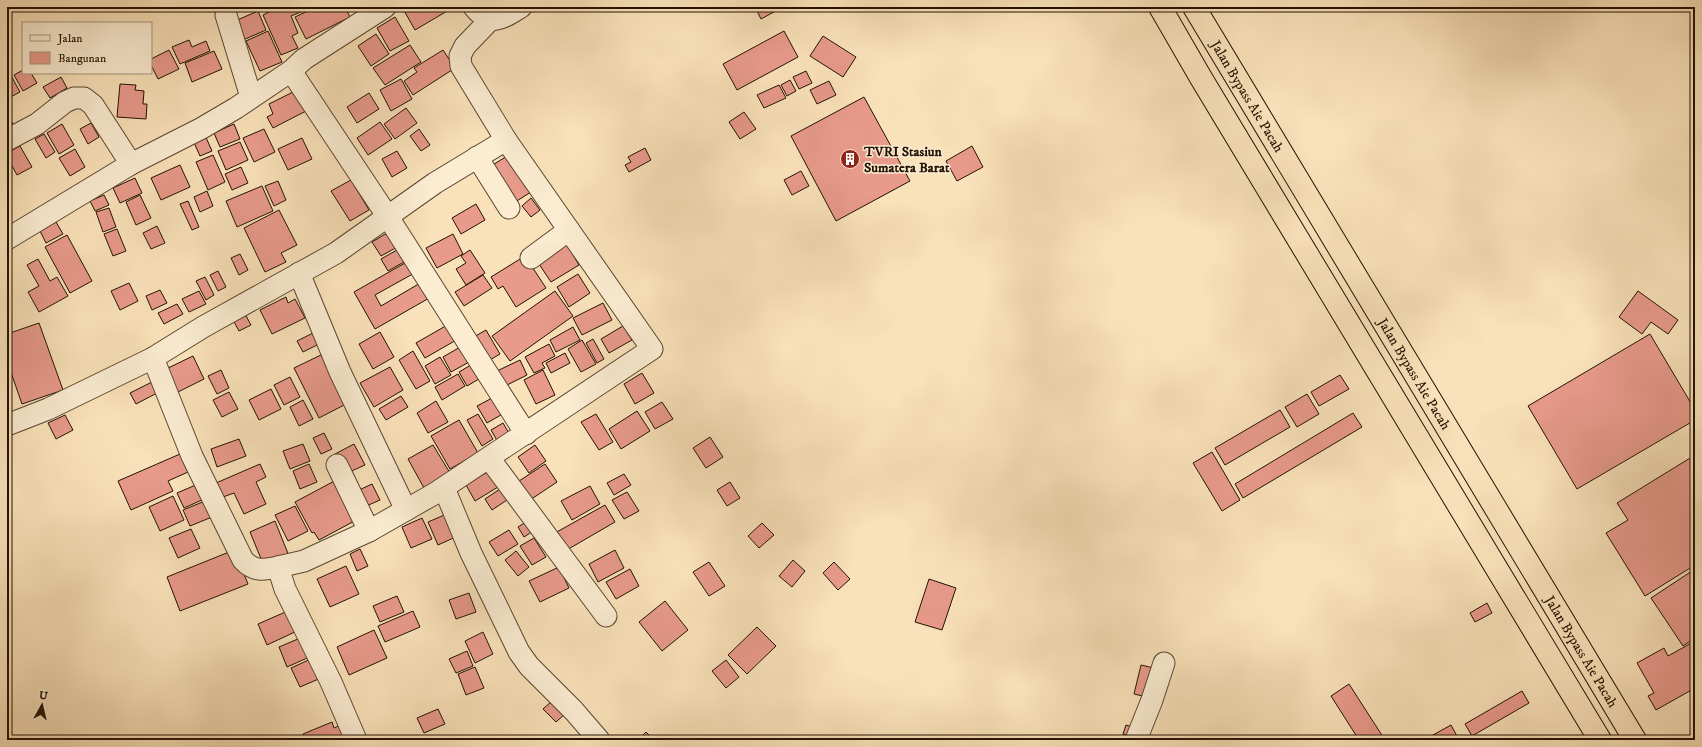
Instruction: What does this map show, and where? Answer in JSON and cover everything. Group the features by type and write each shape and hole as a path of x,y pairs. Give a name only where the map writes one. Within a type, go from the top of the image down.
{"highway":[{"path":"1160,7 1201,78 1600,740"},
{"name":"Jalan Bypass Aie Pacah","path":"1194,7 1635,740"},
{"path":"1351,326 1377,312"}],"street":[{"path":"7,238 131,164 202,128 291,71 304,59 386,7"},
{"path":"153,358 192,456 243,560 256,570 304,561 369,530 406,510 444,488 652,349 506,140 461,66 460,56 482,13 503,18 522,7"},
{"path":"226,15 251,97"},
{"path":"291,71 388,217 526,434"},
{"path":"7,140 37,124 65,102 74,98 84,98 93,105 131,164"},
{"path":"7,425 48,409 153,358 203,327 336,253 435,183 506,140"},
{"path":"477,157 509,208"},
{"path":"531,258 569,230"},
{"path":"299,273 340,372 406,510"},
{"path":"488,458 606,616"},
{"path":"337,465 369,530"},
{"path":"444,488 471,553 519,652 529,666 574,711 599,740"},
{"path":"278,567 285,588 331,682 356,740"},
{"path":"1136,740 1152,700 1164,663"}],"building":[{"path":"279,7 302,7 303,11 291,16 298,33 292,36 298,48 281,55 263,15"},
{"path":"316,7 345,7 350,17 306,39 295,17"},
{"path":"402,7 454,7 415,30"},
{"path":"755,7 783,7 761,19"},
{"path":"258,11 266,30 243,40 235,21"},
{"path":"395,17 409,41 390,51 377,28"},
{"path":"268,31 282,62 260,71 246,41"},
{"path":"784,31 798,57 737,90 723,64"},
{"path":"376,34 389,54 371,66 358,46"},
{"path":"823,36 856,57 843,77 810,56"},
{"path":"189,40 192,47 206,41 210,51 180,64 172,47"},
{"path":"410,45 421,62 385,85 373,68"},
{"path":"169,50 179,69 158,79 152,67 152,58"},
{"path":"443,50 455,68 413,95 404,81 417,72 414,68"},
{"path":"214,51 222,69 192,82 185,63"},
{"path":"22,71 22,74 32,74 37,83 23,91 14,75"},
{"path":"806,71 812,83 799,89 793,77"},
{"path":"9,72 20,92 7,99 7,73"},
{"path":"61,77 67,88 50,98 43,87"},
{"path":"401,79 412,99 391,111 380,90"},
{"path":"790,80 796,91 787,96 781,85"},
{"path":"829,81 836,95 817,104 810,90"},
{"path":"120,84 136,85 135,90 144,91 143,104 147,104 146,119 117,117"},
{"path":"779,85 786,98 764,108 757,95"},
{"path":"297,90 308,110 273,128 267,117 273,114 269,104"},
{"path":"369,93 379,109 357,123 347,107"},
{"name":"TVRI Stasiun Sumatera Barat","path":"864,97 910,181 836,221 791,136"},
{"path":"406,108 417,123 395,139 384,124"},
{"path":"744,112 756,129 740,139 729,122"},
{"path":"7,113 13,124 7,127"},
{"path":"380,122 392,139 368,155 357,138"},
{"path":"91,123 99,137 88,144 80,129"},
{"path":"62,124 74,145 59,154 47,133"},
{"path":"234,124 240,139 220,147 214,133"},
{"path":"264,129 275,152 254,162 243,138"},
{"path":"419,129 430,145 421,151 410,136"},
{"path":"204,133 212,151 200,156 192,138"},
{"path":"44,134 55,152 46,158 35,139"},
{"path":"302,138 312,159 288,170 278,149"},
{"path":"240,142 248,160 226,170 218,151"},
{"path":"20,146 32,167 17,175 7,157 7,153"},
{"name":"TVRI Stasiun Sumatera Barat","path":"972,146 983,167 957,181 946,161"},
{"path":"645,148 651,160 629,172 625,165 631,162 628,157"},
{"path":"75,149 85,167 70,176 59,158"},
{"path":"397,151 407,168 392,177 382,159"},
{"path":"213,155 225,182 208,190 196,162"},
{"path":"507,156 531,192 512,204 488,168"},
{"path":"180,165 190,187 161,200 151,178"},
{"path":"241,167 248,183 232,190 225,174"},
{"path":"801,171 809,186 792,195 784,180"},
{"path":"135,178 142,193 120,203 113,188"},
{"path":"351,180 369,210 350,221 331,191"},
{"path":"278,181 286,200 274,206 265,186"},
{"path":"262,186 273,211 237,227 226,201"},
{"path":"207,191 213,206 200,212 194,197"},
{"path":"104,195 109,205 95,211 90,201"},
{"path":"140,195 151,218 136,225 126,202"},
{"path":"531,198 540,210 531,217 522,206"},
{"path":"188,201 199,227 192,230 180,204"},
{"path":"476,204 485,220 461,234 452,218"},
{"path":"109,208 116,227 103,232 96,212"},
{"path":"279,210 297,245 281,253 286,262 265,272 244,228"},
{"path":"56,222 63,234 46,243 40,231"},
{"path":"157,226 165,243 151,249 143,233"},
{"path":"117,229 126,251 113,256 104,234"},
{"path":"392,230 401,245 381,256 372,242"},
{"path":"453,234 463,254 437,268 426,248"},
{"path":"67,235 92,281 70,293 45,247"},
{"path":"566,243 579,265 551,282 537,261"},
{"path":"404,246 411,258 388,271 381,259"},
{"path":"470,250 485,273 466,285 456,269 466,263 461,256"},
{"path":"240,254 248,270 239,275 231,258"},
{"path":"525,256 546,288 516,307 503,286 498,289 491,277"},
{"path":"38,259 50,281 57,277 68,296 39,312 28,292 39,286 27,265"},
{"path":"412,259 418,271 375,295 381,306 422,282 431,297 375,329 354,292"},
{"path":"218,271 226,287 218,291 210,275"},
{"path":"578,274 590,293 569,307 557,287"},
{"path":"483,275 492,288 464,306 455,292"},
{"path":"205,277 214,295 206,300 196,281"},
{"path":"129,283 138,301 120,310 111,291"},
{"path":"160,290 167,303 152,310 146,296"},
{"path":"199,291 206,304 189,312 182,299"},
{"path":"555,291 573,316 510,361 492,336"},
{"path":"1638,291 1678,320 1668,334 1651,322 1642,334 1619,317"},
{"path":"286,297 288,303 295,299 305,318 272,334 260,310"},
{"path":"603,303 612,320 582,335 573,318"},
{"path":"177,304 183,314 164,324 158,313"},
{"path":"245,314 251,325 239,331 233,320"},
{"path":"39,323 63,390 22,404 7,361 7,334"},
{"path":"449,324 458,339 425,358 416,343"},
{"path":"623,326 632,340 609,353 601,339"},
{"path":"573,327 580,340 556,352 550,340"},
{"path":"486,330 500,354 488,361 474,337"},
{"path":"317,331 323,342 303,352 297,341"},
{"path":"380,332 394,357 373,369 359,344"},
{"path":"1650,334 1695,410 1695,420 1577,489 1528,406"},
{"path":"593,339 604,359 597,363 586,343"},
{"path":"582,340 596,364 581,372 568,349"},
{"path":"549,344 555,356 542,363 545,368 534,373 525,357"},
{"path":"462,346 471,361 451,372 443,357"},
{"path":"413,351 430,381 416,389 399,360"},
{"path":"565,353 570,363 551,373 546,363"},
{"path":"323,354 348,403 319,418 294,368"},
{"path":"193,356 204,379 178,392 166,369"},
{"path":"440,357 451,375 435,384 425,366"},
{"path":"520,360 527,375 505,386 497,371"},
{"path":"476,362 484,376 467,386 459,372"},
{"path":"390,367 403,390 374,407 360,383"},
{"path":"221,370 229,388 217,394 208,376"},
{"path":"543,370 555,395 536,404 524,380"},
{"path":"642,373 654,393 635,404 624,384"},
{"path":"458,374 465,386 442,400 435,387"},
{"path":"1340,375 1349,389 1319,406 1311,392"},
{"path":"290,377 300,397 284,405 274,385"},
{"path":"154,381 159,392 136,404 130,393"},
{"path":"271,389 281,409 259,420 249,400"},
{"path":"229,392 238,409 222,417 213,400"},
{"path":"1307,394 1319,414 1297,427 1285,407"},
{"path":"401,396 408,407 386,420 379,409"},
{"path":"496,396 506,412 487,423 477,406"},
{"path":"303,400 313,419 299,426 290,407"},
{"path":"436,401 448,422 428,433 417,413"},
{"path":"662,402 673,419 655,429 645,412"},
{"path":"1280,410 1290,427 1225,465 1215,448"},
{"path":"637,411 650,431 621,449 609,429"},
{"path":"1353,413 1362,427 1243,498 1235,484"},
{"path":"478,414 493,439 482,446 467,420"},
{"path":"596,414 613,442 599,450 581,422"},
{"path":"65,415 73,430 56,439 48,423"},
{"path":"459,420 478,453 450,469 431,436"},
{"path":"503,423 510,435 498,442 491,430"},
{"path":"324,433 332,449 321,454 313,438"},
{"path":"710,437 723,457 706,468 693,448"},
{"path":"239,439 246,456 217,467 211,449"},
{"path":"303,444 310,461 290,469 283,451"},
{"path":"354,444 365,465 345,474 335,454"},
{"path":"433,445 450,473 424,488 408,459"},
{"path":"535,445 546,461 529,473 518,457"},
{"path":"1212,452 1240,500 1222,511 1193,463"},
{"path":"180,454 188,472 168,481 173,491 131,510 118,481"},
{"path":"1695,455 1695,565 1645,596 1606,533 1628,520 1617,503"},
{"path":"260,464 266,477 256,482 266,504 244,514 234,493 223,497 216,483"},
{"path":"309,464 317,482 300,489 293,471"},
{"path":"545,464 557,482 530,500 516,483"},
{"path":"489,471 498,487 475,501 466,485"},
{"path":"624,474 631,485 614,495 607,483"},
{"path":"340,478 362,517 319,540 314,532 312,533 295,502"},
{"path":"730,482 740,498 727,506 717,490"},
{"path":"198,484 204,499 184,508 177,493"},
{"path":"372,484 380,500 364,507 357,491"},
{"path":"590,486 600,504 572,520 561,501"},
{"path":"503,487 510,498 492,510 485,499"},
{"path":"627,492 639,511 624,519 612,500"},
{"path":"173,496 184,520 160,531 149,507"},
{"path":"205,501 212,517 190,526 183,510"},
{"path":"605,505 615,522 565,551 555,533"},
{"path":"295,506 308,531 288,541 275,515"},
{"path":"449,513 460,535 438,545 428,522"},
{"path":"422,518 432,539 411,548 402,527"},
{"path":"275,521 289,556 264,566 250,532"},
{"path":"526,522 533,531 524,537 518,527"},
{"path":"762,523 774,535 759,548 748,536"},
{"path":"191,529 200,548 178,558 169,538"},
{"path":"509,530 518,544 498,556 489,542"},
{"path":"534,538 546,557 532,565 520,546"},
{"path":"360,549 368,566 357,571 350,554"},
{"path":"234,550 248,584 180,611 167,577"},
{"path":"615,550 624,568 598,582 589,564"},
{"path":"516,551 529,567 518,576 505,560"},
{"path":"793,560 805,571 792,587 779,576"},
{"path":"709,562 725,586 709,596 693,572"},
{"path":"834,562 850,579 838,590 823,573"},
{"path":"346,566 359,594 330,607 317,579"},
{"path":"559,567 569,588 540,602 529,581"},
{"path":"630,569 639,586 616,599 606,582"},
{"path":"1695,569 1695,638 1683,646 1651,598"},
{"path":"929,579 956,588 942,630 915,622"},
{"path":"469,593 476,612 456,619 449,600"},
{"path":"397,596 404,612 380,622 373,606"},
{"path":"665,601 688,630 662,651 639,622"},
{"path":"1487,603 1492,613 1475,622 1470,613"},
{"path":"290,610 299,630 267,645 258,624"},
{"path":"413,611 420,627 385,642 378,626"},
{"path":"757,627 776,646 747,674 728,655"},
{"path":"374,630 387,658 349,675 337,647"},
{"path":"483,632 493,654 475,663 465,641"},
{"path":"305,636 314,655 287,667 279,647"},
{"path":"1695,641 1695,688 1656,710 1648,696 1654,693 1637,663 1664,648 1668,656"},
{"path":"467,651 473,666 456,673 449,659"},
{"path":"313,658 321,678 300,687 291,668"},
{"path":"726,660 739,677 726,688 712,671"},
{"path":"1141,665 1158,669 1151,698 1134,694"},
{"path":"475,667 484,688 466,695 458,674"},
{"path":"1349,684 1385,740 1359,740 1331,696"},
{"path":"1522,691 1529,703 1472,736 1465,724"},
{"path":"552,701 565,714 556,722 543,709"},
{"path":"438,709 445,724 424,733 417,718"},
{"path":"332,722 334,728 343,724 347,733 337,738 338,740 306,740 303,734"},
{"path":"1126,725 1133,727 1130,736 1123,734"},
{"path":"1451,725 1458,738 1454,740 1424,740"},
{"path":"646,732 654,740 638,740"}],"place":[{"name":"TVRI Stasiun Sumatera Barat","path":"850,159"}]}
